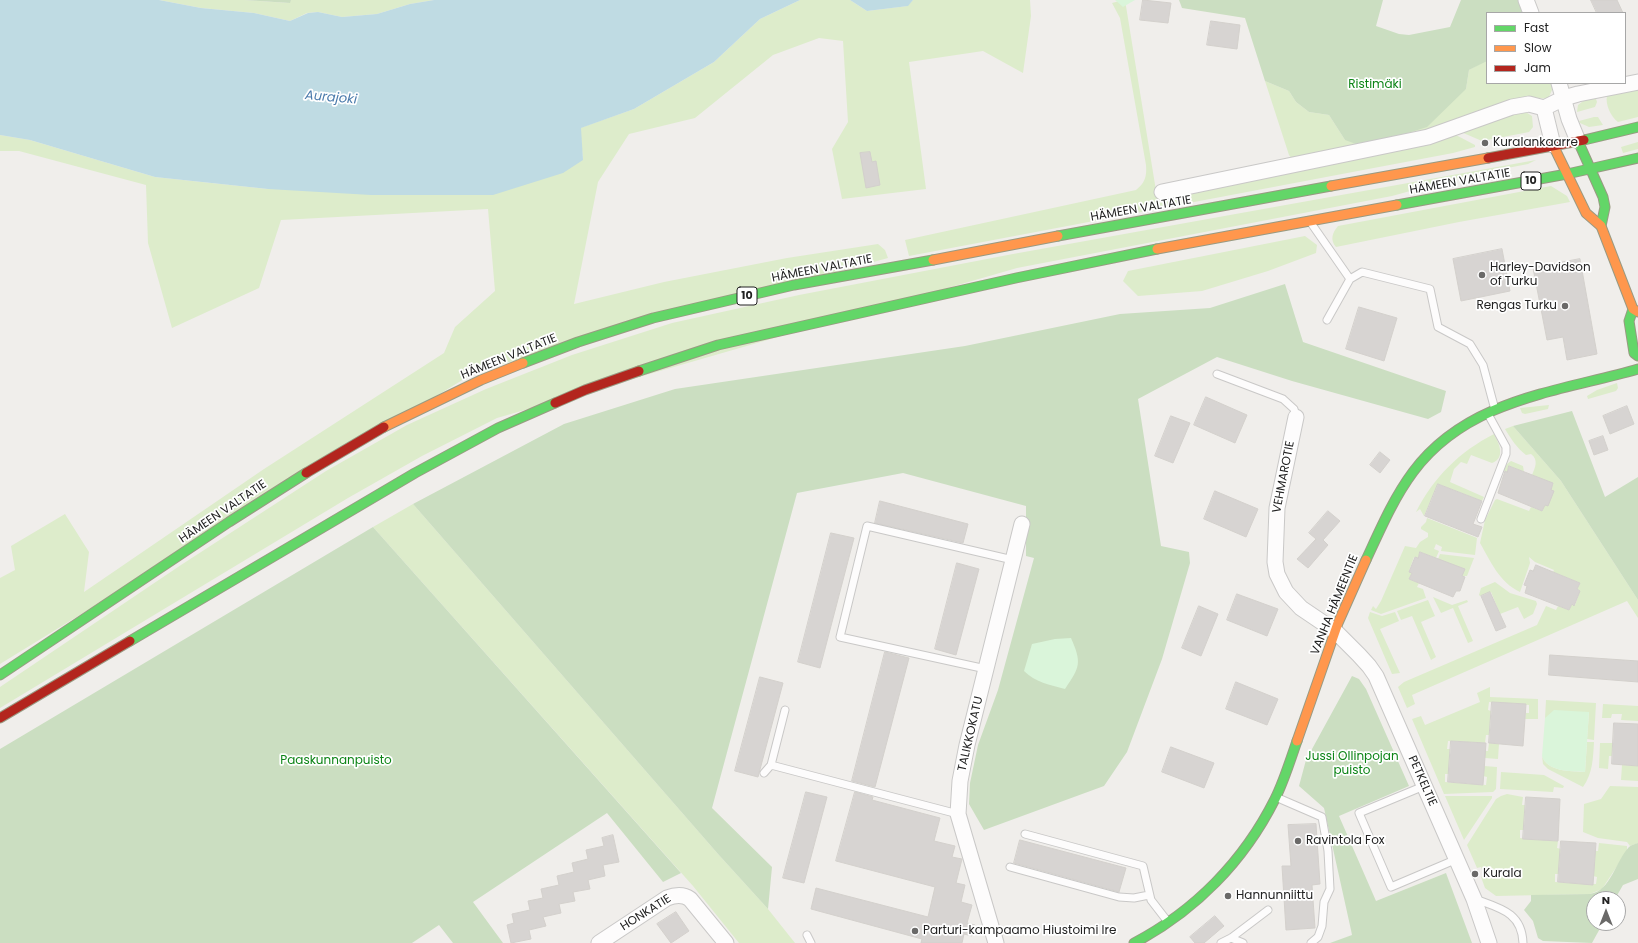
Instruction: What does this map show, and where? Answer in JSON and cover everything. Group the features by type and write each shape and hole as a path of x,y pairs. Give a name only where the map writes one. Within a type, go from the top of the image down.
{"main road":[{"name":"HÄMEEN VALTATIE","path":"0,675 229,522 326,460 386,426 481,380 578,342 660,317 794,285 1578,141 1638,126"},
{"path":"1578,141 1604,197 1605,207 1601,226"},
{"path":"1553,145 1586,213 1601,226 1636,311 1629,321 1634,352 1638,356"},
{"name":"HÄMEEN VALTATIE","path":"0,718 415,473 498,428 585,390 656,365 733,342 1016,278 1218,236 1567,174 1638,158"},
{"name":"VANHA HÄMEENTIE","path":"1134,943 1155,933 1198,899 1232,864 1249,842 1275,797 1346,604 1389,510 1412,471 1435,446 1452,432 1491,410 1543,394 1638,369"}],"street":[{"path":"1526,0 1531,12"},
{"path":"1162,192 1428,137 1512,107 1529,104 1544,108 1564,98 1638,82"},
{"path":"1559,84 1569,119 1578,141"},
{"path":"1544,108 1553,145"},
{"name":"VEHMAROTIE","path":"1296,417 1276,508 1276,574 1286,592 1301,608 1335,632"},
{"name":"TALIKKOKATU","path":"996,943 958,814 958,802 961,774 967,745 1022,524"},
{"name":"PETKELTIE","path":"1335,632 1359,654 1376,676 1474,899 1489,943"},
{"name":"HONKATIE","path":"599,943 667,898 681,895 689,898 694,903 726,943"}],"lane":[{"path":"1309,220 1350,279"},
{"path":"1327,320 1350,279 1362,272 1430,289 1438,327 1470,344 1484,365 1491,410 1506,447 1506,454 1481,519"},
{"path":"1217,374 1283,399 1294,409 1296,417"},
{"path":"986,669 840,637 867,526 1013,560"},
{"path":"764,773 771,765 785,710"},
{"path":"771,765 958,814"},
{"path":"1424,786 1359,813 1391,887 1457,859"},
{"path":"1275,797 1322,817 1328,851 1330,889 1324,902 1322,926 1318,937 1311,943"},
{"path":"1025,834 1143,866 1149,895 1169,923"},
{"path":"1010,867 1118,897 1134,898 1149,895"},
{"path":"1474,899 1506,911 1515,918 1520,928 1523,943"},
{"path":"1221,943 1231,938 1268,910"},
{"path":"807,935 812,943"},
{"path":"1231,938 1243,943"}],"green space":[{"path":"159,0 244,0 289,3 291,0 434,0 410,4 377,14 342,17 318,12 307,13 290,21 254,13 201,8"},
{"path":"244,0 291,0 290,3"},
{"path":"800,0 850,0 867,11 907,6 913,0 1030,0 1031,16 1023,73 983,51 909,62 926,189 842,199 832,149 848,122 843,41 819,38 773,55 695,118 629,134 598,182 574,304 664,282 787,258 878,244 885,250 888,258 477,371 0,664 0,578 15,570 11,546 65,514 89,552 84,592 264,469 444,353 455,327 495,291 488,209 281,220 259,288 172,328 148,243 146,185 19,151 0,151 0,135 30,140 155,177 268,189 583,160 580,128 634,109 714,62 760,19"},
{"path":"1115,0 1135,0 1123,7"},
{"path":"1125,0 1158,203 1175,199 1184,192 1454,134 1475,145 1475,147 1453,153 909,256 905,240 1136,190 1142,185 1146,176 1146,165 1120,18 1112,3"},
{"name":"Ristimäki","path":"1179,0 1383,0 1376,26 1399,34 1409,35 1450,27 1461,0 1521,0 1527,12 1486,12 1486,62 1469,70 1466,89 1427,127 1386,140 1356,144 1345,140 1329,115 1309,112 1296,102 1289,91 1265,81 1245,18 1182,8"},
{"path":"1486,61 1486,84 1552,84 1552,90 1548,99 1530,97 1432,131 1292,159 1289,155 1265,81 1289,91 1296,102 1309,112 1329,115 1345,140 1466,89 1469,70"},
{"path":"1638,88 1638,117 1618,122 1609,110 1607,96 1611,93"},
{"path":"1595,96 1597,102 1595,107 1577,112 1578,105 1587,98"},
{"path":"1524,111 1532,116 1533,127 1529,132 1482,141 1461,132 1514,112"},
{"path":"1598,117 1603,125 1589,127 1580,123 1579,121"},
{"path":"1638,142 1638,149 1623,153 1621,147"},
{"path":"1536,160 1528,164 1461,177 1392,196 1017,268 497,418 422,456 348,498 0,708 0,687 181,565 326,471 407,425 486,389 572,355 672,323 799,295 1013,254"},
{"path":"1551,186 1567,196 1570,202 1459,222 1336,247 1332,239 1334,231 1338,226"},
{"path":"1305,236 1317,245 1316,253 1268,271 1202,291 1138,296 1123,281 1128,271"},
{"path":"1285,284 1303,342 1446,391 1441,412 1428,419 1292,381 1217,357 1138,399 1161,546 1189,552 1190,563 1162,659 1127,752 1104,786 984,830 969,804 970,783 978,745 998,690 1034,558 1026,556 1026,506 903,473 797,493 712,808 772,867 768,909 718,854 413,504 564,424 675,389 965,346 1120,314 1210,308"},
{"path":"1617,383 1618,388 1616,391 1588,399 1587,396 1597,390"},
{"path":"1549,405 1548,409 1525,414 1522,413 1520,408"},
{"path":"1572,411 1605,497 1638,477 1638,600 1561,481 1513,426"},
{"path":"1513,426 1561,481 1638,600 1638,618 1627,601 1412,695 1415,704 1407,708 1398,687 1404,682 1537,625 1546,606 1556,610 1558,606 1569,610 1572,604 1575,605 1580,591 1577,589 1580,583 1553,572 1554,570 1535,562 1529,557 1530,563 1520,592 1506,583 1496,571 1480,543 1485,520 1495,500 1497,499 1529,511 1531,507 1542,511 1553,484 1532,475 1536,461 1531,454 1526,455 1517,446 1505,429"},
{"path":"1494,434 1500,450 1499,458 1492,463 1471,455 1467,464 1461,462 1454,469 1450,482 1484,497 1482,501 1438,484 1424,516 1420,509 1416,512 1423,499 1439,477 1459,457 1481,441"},
{"path":"1511,461 1523,466 1524,472 1509,466 1507,472 1503,471 1507,464"},
{"path":"413,504 718,854 768,909 795,943 739,943 693,886 373,527"},
{"path":"1427,518 1477,538 1475,555 1441,551 1442,547 1436,544 1434,549 1439,551 1436,558 1420,552 1418,558 1414,557 1409,571 1412,573 1409,579 1419,583 1417,587 1423,589 1426,598 1381,614 1371,610 1373,606 1376,609 1381,601 1405,546 1416,548 1420,542 1428,537 1428,533 1421,529"},
{"name":"Paaskunnanpuisto","path":"373,527 681,873 663,882 607,813 473,902 503,943 453,943 439,925 412,943 0,943 0,749"},
{"path":"1440,554 1474,558 1467,576 1462,576 1438,559"},
{"path":"1495,582 1510,593 1536,601 1537,604 1533,614 1524,619 1518,607 1500,614 1491,592 1480,596 1479,595 1481,588"},
{"path":"1433,597 1452,605 1467,600 1468,602 1458,606 1473,641 1468,643 1453,608 1441,613"},
{"path":"1428,600 1435,616 1421,622 1436,657 1431,660 1412,616 1401,620 1397,611"},
{"path":"1370,612 1382,616 1395,612 1399,621 1380,629 1400,673 1392,674 1368,618"},
{"path":"1071,638 1077,653 1078,665 1074,675 1065,689 1033,678 1024,671 1032,644 1055,639"},
{"name":"Jussi Ollinpojan puisto","path":"1352,676 1359,679 1366,689 1409,786 1339,816 1376,901 1446,873 1472,943 1330,943 1352,935 1324,808 1299,786 1306,760"},
{"path":"1490,687 1490,697 1538,699 1538,719 1525,719 1526,713 1529,713 1529,705 1489,702 1488,710 1491,711 1489,735 1486,735 1485,743 1448,741 1447,749 1450,749 1449,774 1445,774 1445,782 1486,785 1487,777 1483,776 1484,766 1497,767 1496,789 1493,792 1444,794 1412,719 1421,716 1425,725 1480,702 1477,693"},
{"path":"1546,700 1596,703 1594,740 1587,739 1589,712 1545,718"},
{"path":"1603,704 1638,706 1638,721 1621,720 1622,714 1612,714 1611,718 1602,718"},
{"path":"1554,710 1589,712 1585,772 1567,771 1554,768 1545,761 1542,756 1545,718"},
{"path":"1587,742 1594,742 1593,754 1591,771 1583,787 1548,769 1543,764 1542,756 1549,765 1554,768 1567,771 1585,772"},
{"path":"1489,743 1499,744 1498,759 1485,758 1485,751 1488,751"},
{"path":"1600,743 1613,743 1612,756 1609,756 1608,769 1599,768"},
{"path":"1622,765 1638,766 1638,781 1621,780"},
{"path":"1501,772 1544,775 1564,786 1563,788 1554,787 1553,792 1500,789"},
{"path":"1610,786 1638,787 1638,843 1630,846 1627,842 1598,838 1583,832 1584,804 1601,799"},
{"path":"1507,794 1523,797 1522,805 1525,805 1524,830 1520,830 1520,838 1558,841 1557,848 1561,849 1559,874 1555,874 1555,882 1596,884 1597,877 1593,876 1595,851 1598,851 1599,843 1627,846 1627,851 1602,889 1597,891 1586,891 1586,894 1496,896 1485,888 1481,877 1484,875 1481,867 1477,868 1467,845 1496,799"},
{"path":"1445,796 1492,796 1492,798 1464,840"},
{"path":"1638,843 1638,879 1623,885 1620,891 1598,891 1608,881 1624,853 1632,845"},
{"path":"1586,894 1586,931 1599,931 1592,943 1543,941 1538,938 1533,921 1524,910 1531,901 1531,895"}],"water":[{"name":"Aurajoki","path":"0,0 159,0 201,8 254,13 290,21 308,13 318,12 342,17 377,14 410,4 434,0 800,0 760,19 714,62 634,109 581,128 583,160 563,173 493,195 371,195 268,189 155,177 30,140 0,135"},
{"path":"850,0 913,0 908,6 867,11"}],"building":[{"path":"1143,0 1171,3 1168,23 1140,20"},
{"path":"1591,0 1617,0 1623,12 1597,12"},
{"path":"1211,21 1240,25 1237,49 1207,45"},
{"path":"870,152 872,162 876,161 880,185 866,188 860,153"},
{"name":"Harley-Davidson of Turku","path":"1502,249 1510,291 1461,301 1453,259"},
{"name":"Rengas Turku","path":"1580,259 1597,354 1567,360 1563,337 1547,340 1533,268"},
{"path":"1359,307 1397,318 1384,361 1346,349"},
{"path":"1206,397 1247,415 1235,443 1194,425"},
{"path":"1627,406 1634,424 1610,434 1603,416"},
{"path":"1171,416 1190,423 1173,463 1155,456"},
{"path":"1603,436 1608,450 1594,455 1589,441"},
{"path":"1380,452 1390,460 1380,473 1370,465"},
{"path":"1509,466 1553,483 1551,490 1554,491 1548,506 1545,505 1542,511 1498,493 1505,471 1507,472"},
{"path":"1438,484 1482,501 1473,524 1482,527 1478,537 1425,516"},
{"path":"1215,491 1258,509 1246,537 1204,519"},
{"path":"880,501 968,524 963,543 875,523"},
{"path":"1328,511 1340,521 1323,540 1328,545 1308,568 1297,559 1316,539 1309,533"},
{"path":"831,533 854,538 820,668 798,662"},
{"path":"1420,552 1465,569 1462,576 1465,577 1460,591 1456,591 1453,597 1409,579 1412,573 1409,572 1415,557 1418,558"},
{"path":"957,563 979,569 956,655 935,649"},
{"path":"1536,565 1580,583 1577,589 1580,591 1574,606 1572,604 1569,610 1525,593 1527,586 1524,585 1530,570 1533,571"},
{"path":"1490,592 1506,627 1496,631 1481,596"},
{"path":"1237,594 1278,609 1267,636 1227,620"},
{"path":"1199,606 1218,614 1201,656 1182,648"},
{"path":"885,652 909,658 875,787 852,781"},
{"path":"1550,655 1638,661 1638,682 1549,675"},
{"path":"760,677 783,683 758,777 735,771"},
{"path":"1236,682 1278,699 1267,725 1226,709"},
{"path":"1492,702 1526,704 1523,746 1489,743"},
{"path":"1614,723 1638,724 1638,766 1612,764"},
{"path":"1451,741 1486,743 1483,785 1448,782"},
{"path":"1171,747 1214,763 1204,788 1162,772"},
{"path":"806,792 827,797 804,883 783,878"},
{"path":"855,792 873,797 872,800 940,818 934,841 955,846 952,857 962,859 956,883 965,885 961,902 972,905 967,923 975,925 972,936 964,934 962,943 921,943 922,939 811,909 816,888 928,917 935,887 836,861"},
{"path":"1526,797 1560,799 1558,841 1523,839"},
{"path":"1316,824 1320,884 1312,885 1315,928 1286,930 1282,866 1291,866 1288,825"},
{"path":"613,835 619,862 603,865 605,876 588,880 590,889 573,892 575,901 559,904 561,913 543,917 546,926 529,930 531,939 511,943 507,925 514,923 512,914 530,910 528,901 543,898 541,889 559,885 557,876 574,872 572,863 588,859 586,850 604,846 602,838"},
{"path":"1020,840 1126,868 1119,892 1014,863"},
{"path":"1561,841 1596,843 1593,885 1558,882"},
{"path":"676,912 689,931 671,943 657,924"},
{"path":"1215,916 1224,926 1204,943 1195,943 1190,937"}],"traffic: fast":[{"path":"1584,140 1638,127"},
{"path":"1578,141 1603,197 1605,207 1601,226"},
{"path":"1397,205 1567,174 1638,158"},
{"path":"1058,236 1331,186"},
{"path":"639,371 718,345 1016,278 1157,249"},
{"path":"523,363 578,342 653,318 794,285 933,260"},
{"path":"1633,309 1629,321 1634,353 1638,356"},
{"path":"1366,560 1393,504 1413,472 1435,448 1460,428 1487,413 1546,392 1638,369"},
{"path":"130,641 415,473 498,428 555,403"},
{"path":"0,675 229,522 306,473"},
{"path":"1134,943 1177,916 1197,900 1233,863 1263,822 1284,778 1297,741"}],"traffic: slow":[{"path":"1553,145 1586,213 1601,226 1633,309 1638,312"},
{"path":"1331,186 1488,158"},
{"path":"1157,249 1397,205"},
{"path":"933,260 1058,236"},
{"path":"384,427 481,380 523,363"},
{"path":"1297,741 1338,623 1366,560"}],"traffic: jam":[{"path":"1488,158 1584,140"},
{"path":"555,403 585,390 639,371"},
{"path":"306,473 384,427"},
{"path":"0,718 130,641"}],"place":[{"name":"Kuralankaarre","path":"1485,143"},
{"name":"Harley-Davidson of Turku","path":"1482,275"},
{"name":"Rengas Turku","path":"1565,306"},
{"name":"Ravintola Fox","path":"1298,841"},
{"name":"Kurala","path":"1475,874"},
{"name":"Hannunniittu","path":"1228,896"},
{"name":"Parturi-kampaamo Hiustoimi Ire","path":"915,931"}]}
